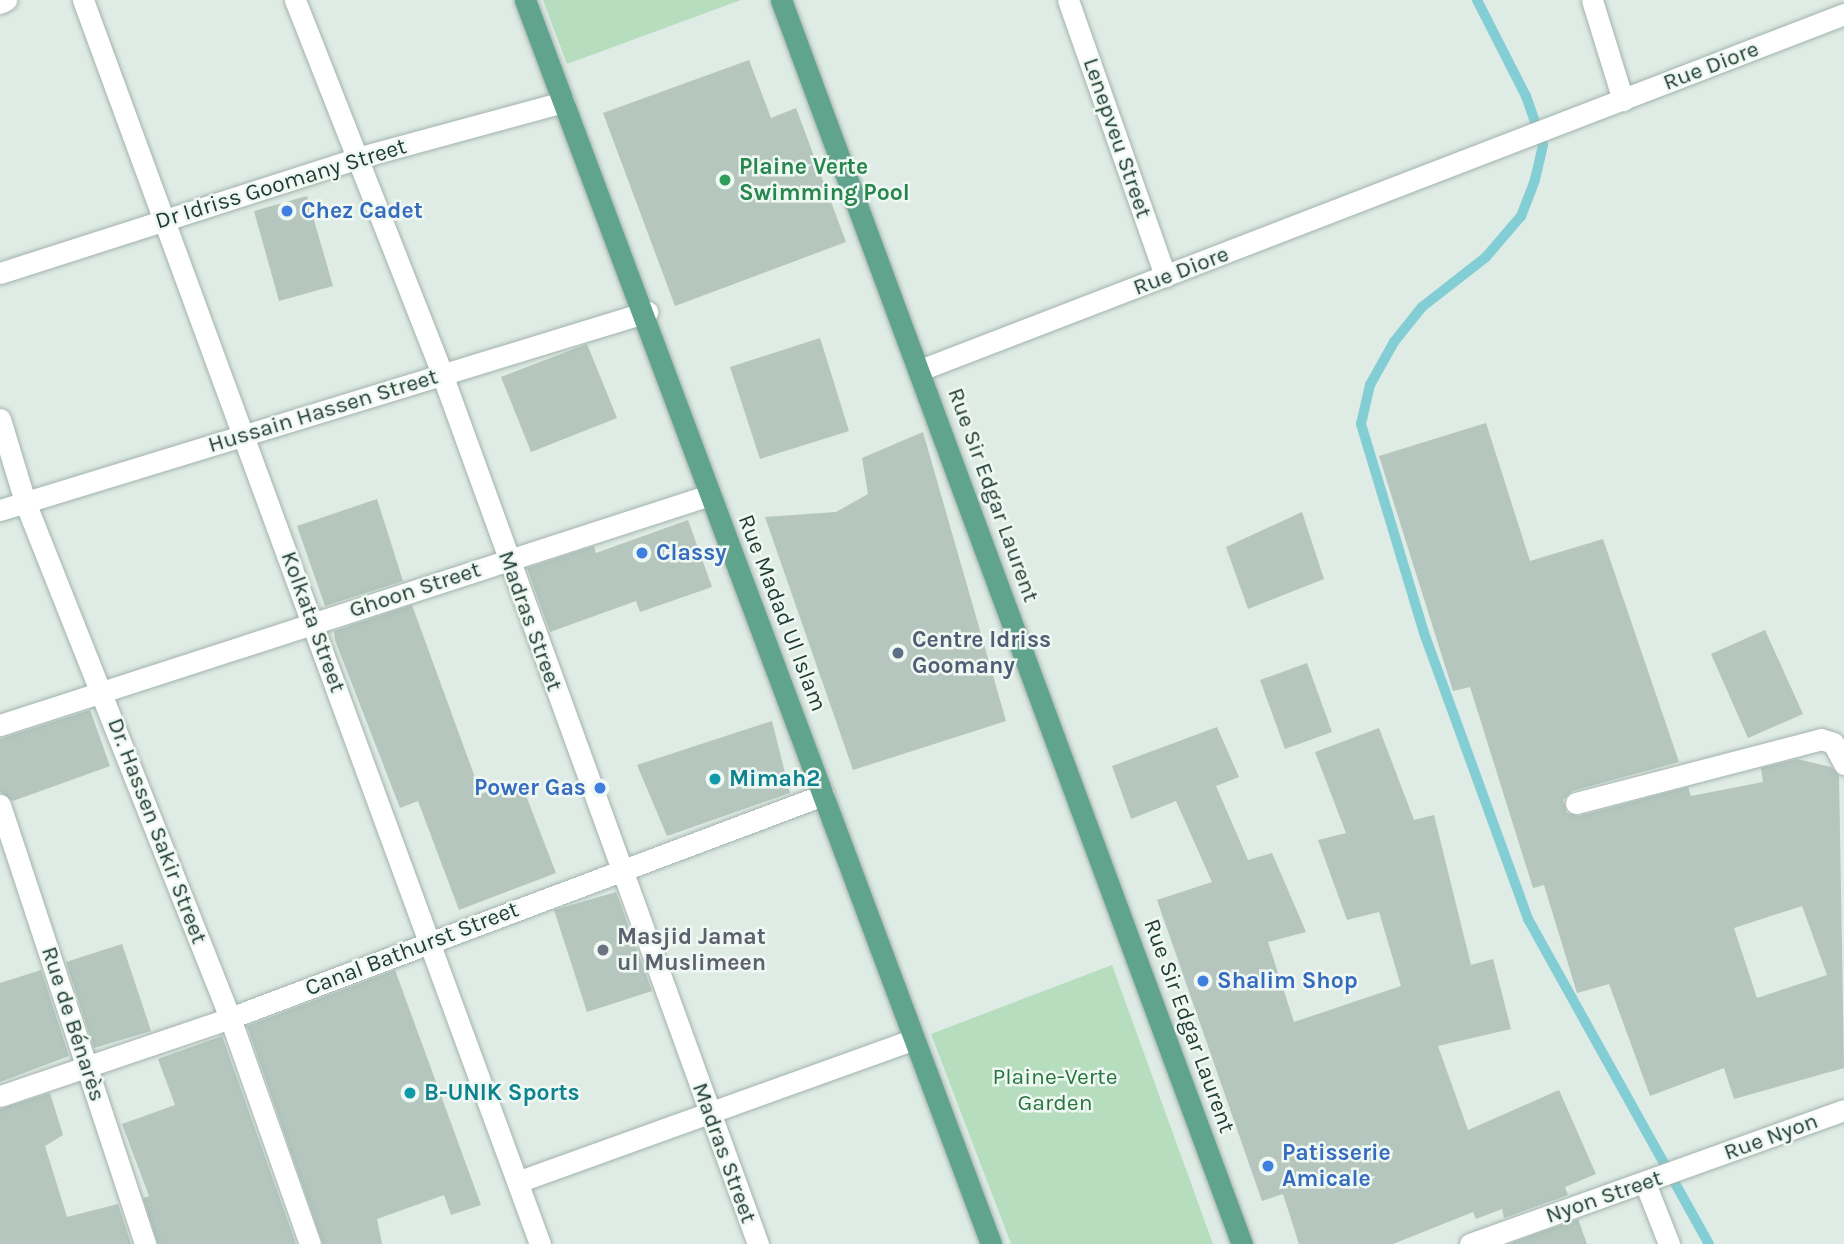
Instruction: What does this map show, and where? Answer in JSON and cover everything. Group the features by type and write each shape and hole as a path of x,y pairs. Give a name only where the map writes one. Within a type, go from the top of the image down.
{"main road":[{"name":"Rue Madad Ul Islam","path":"525,0 647,312 710,495 992,1244"},
{"name":"Rue Sir Edgar Laurent","path":"781,0 1242,1244"}],"street":[{"path":"0,3 6,0"},
{"name":"Kolkata Street","path":"83,0 520,1181 540,1244"},
{"name":"Madras Street","path":"295,0 361,157 442,374 619,868 758,1244"},
{"name":"Lenepveu Street","path":"1068,0 1165,276"},
{"path":"1592,0 1623,100"},
{"name":"Rue Diore","path":"920,370 1442,173 1844,14"},
{"name":"Dr Idriss Goomany Street","path":"0,273 361,157 564,102"},
{"name":"Hussain Hassen Street","path":"0,510 647,312"},
{"name":"Dr. Hassen Sakir Street","path":"0,419 26,502 103,690 230,1018 310,1244"},
{"name":"Ghoon Street","path":"0,725 710,495"},
{"path":"1576,803 1821,739 1833,743 1844,764"},
{"name":"Canal Bathurst Street","path":"0,1096 230,1018 619,868 823,795"},
{"name":"Rue de Bénarès","path":"0,805 145,1244"},
{"path":"520,1181 708,1110 914,1039"},
{"name":"Rue Nyon","path":"1699,1163 1844,1110"},
{"name":"Nyon Street","path":"1470,1244 1699,1163"},
{"path":"1645,1183 1669,1244"}],"green space":[{"path":"543,0 741,0 567,64"},
{"name":"Plaine-Verte Garden","path":"1112,965 1213,1244 1011,1244 931,1034"}],"building":[{"name":"Plaine Verte Swimming Pool","path":"749,60 771,118 796,108 846,242 675,306 603,113"},
{"path":"307,196 333,286 279,301 254,211"},
{"path":"820,338 849,431 760,459 730,367"},
{"path":"587,344 617,418 531,452 501,377"},
{"path":"1486,423 1530,561 1603,539 1679,762 1572,791 1563,800 1567,813 1579,816 1688,787 1691,796 1763,782 1761,768 1797,759 1831,767 1839,776 1844,1068 1734,1099 1724,1068 1650,1096 1609,984 1577,993 1544,885 1533,888 1470,687 1453,691 1379,456","holes":["1802,906 1827,975 1757,998 1734,928"]},
{"name":"Centre Idriss Goomany","path":"923,432 1006,721 853,770 765,517 836,512 868,494 862,458"},
{"path":"377,499 403,581 325,606 297,526"},
{"path":"1302,512 1324,579 1248,609 1226,547"},
{"path":"688,520 712,587 640,612 636,601 550,632 527,568 594,546 596,553"},
{"path":"412,605 481,794 520,780 556,873 459,910 418,801 400,808 335,640 334,631"},
{"path":"1765,630 1803,714 1748,738 1711,654"},
{"path":"1307,663 1332,732 1285,749 1260,680"},
{"path":"90,710 110,766 13,801 0,792 0,739"},
{"name":"Mimah2","path":"772,721 790,793 667,836 637,765"},
{"path":"1217,727 1239,777 1216,786 1248,860 1272,853 1306,932 1268,942 1294,1022 1401,986 1379,912 1347,920 1318,840 1346,833 1315,752 1379,728 1414,820 1434,815 1471,965 1493,959 1511,1029 1438,1046 1468,1130 1559,1090 1596,1174 1565,1187 1568,1195 1504,1218 1502,1209 1476,1219 1473,1212 1393,1244 1299,1244 1283,1194 1262,1201 1157,900 1212,882 1176,801 1131,819 1112,766"},
{"name":"Masjid Jamat ul Muslimeen","path":"616,892 652,991 587,1012 554,910"},
{"path":"122,944 151,1031 94,1048 66,962"},
{"path":"41,970 69,1056 0,1082 0,983"},
{"path":"395,970 481,1205 451,1215 444,1195 377,1219 382,1244 323,1244 247,1026"},
{"path":"222,1036 296,1244 158,1244 143,1198 149,1196 122,1124 175,1105 158,1059"},
{"path":"50,1093 63,1135 45,1146 67,1217 118,1204 131,1244 0,1244 0,1109"},
{"path":"1578,1219 1587,1244 1511,1244 1511,1243"}],"waterway":[{"path":"1477,0 1526,96 1543,145 1535,180 1521,216 1486,257 1422,307 1394,342 1370,385 1361,424 1424,633 1528,919 1709,1244"}],"place":[{"name":"Plaine Verte Swimming Pool","path":"725,180"},
{"name":"Chez Cadet","path":"287,211"},
{"name":"Classy","path":"642,553"},
{"name":"Centre Idriss Goomany","path":"898,653"},
{"name":"Mimah2","path":"715,779"},
{"name":"Power Gas","path":"600,788"},
{"name":"Masjid Jamat ul Muslimeen","path":"603,950"},
{"name":"Shalim Shop","path":"1203,981"},
{"name":"B-UNIK Sports","path":"410,1093"},
{"name":"Patisserie Amicale","path":"1268,1166"}]}
